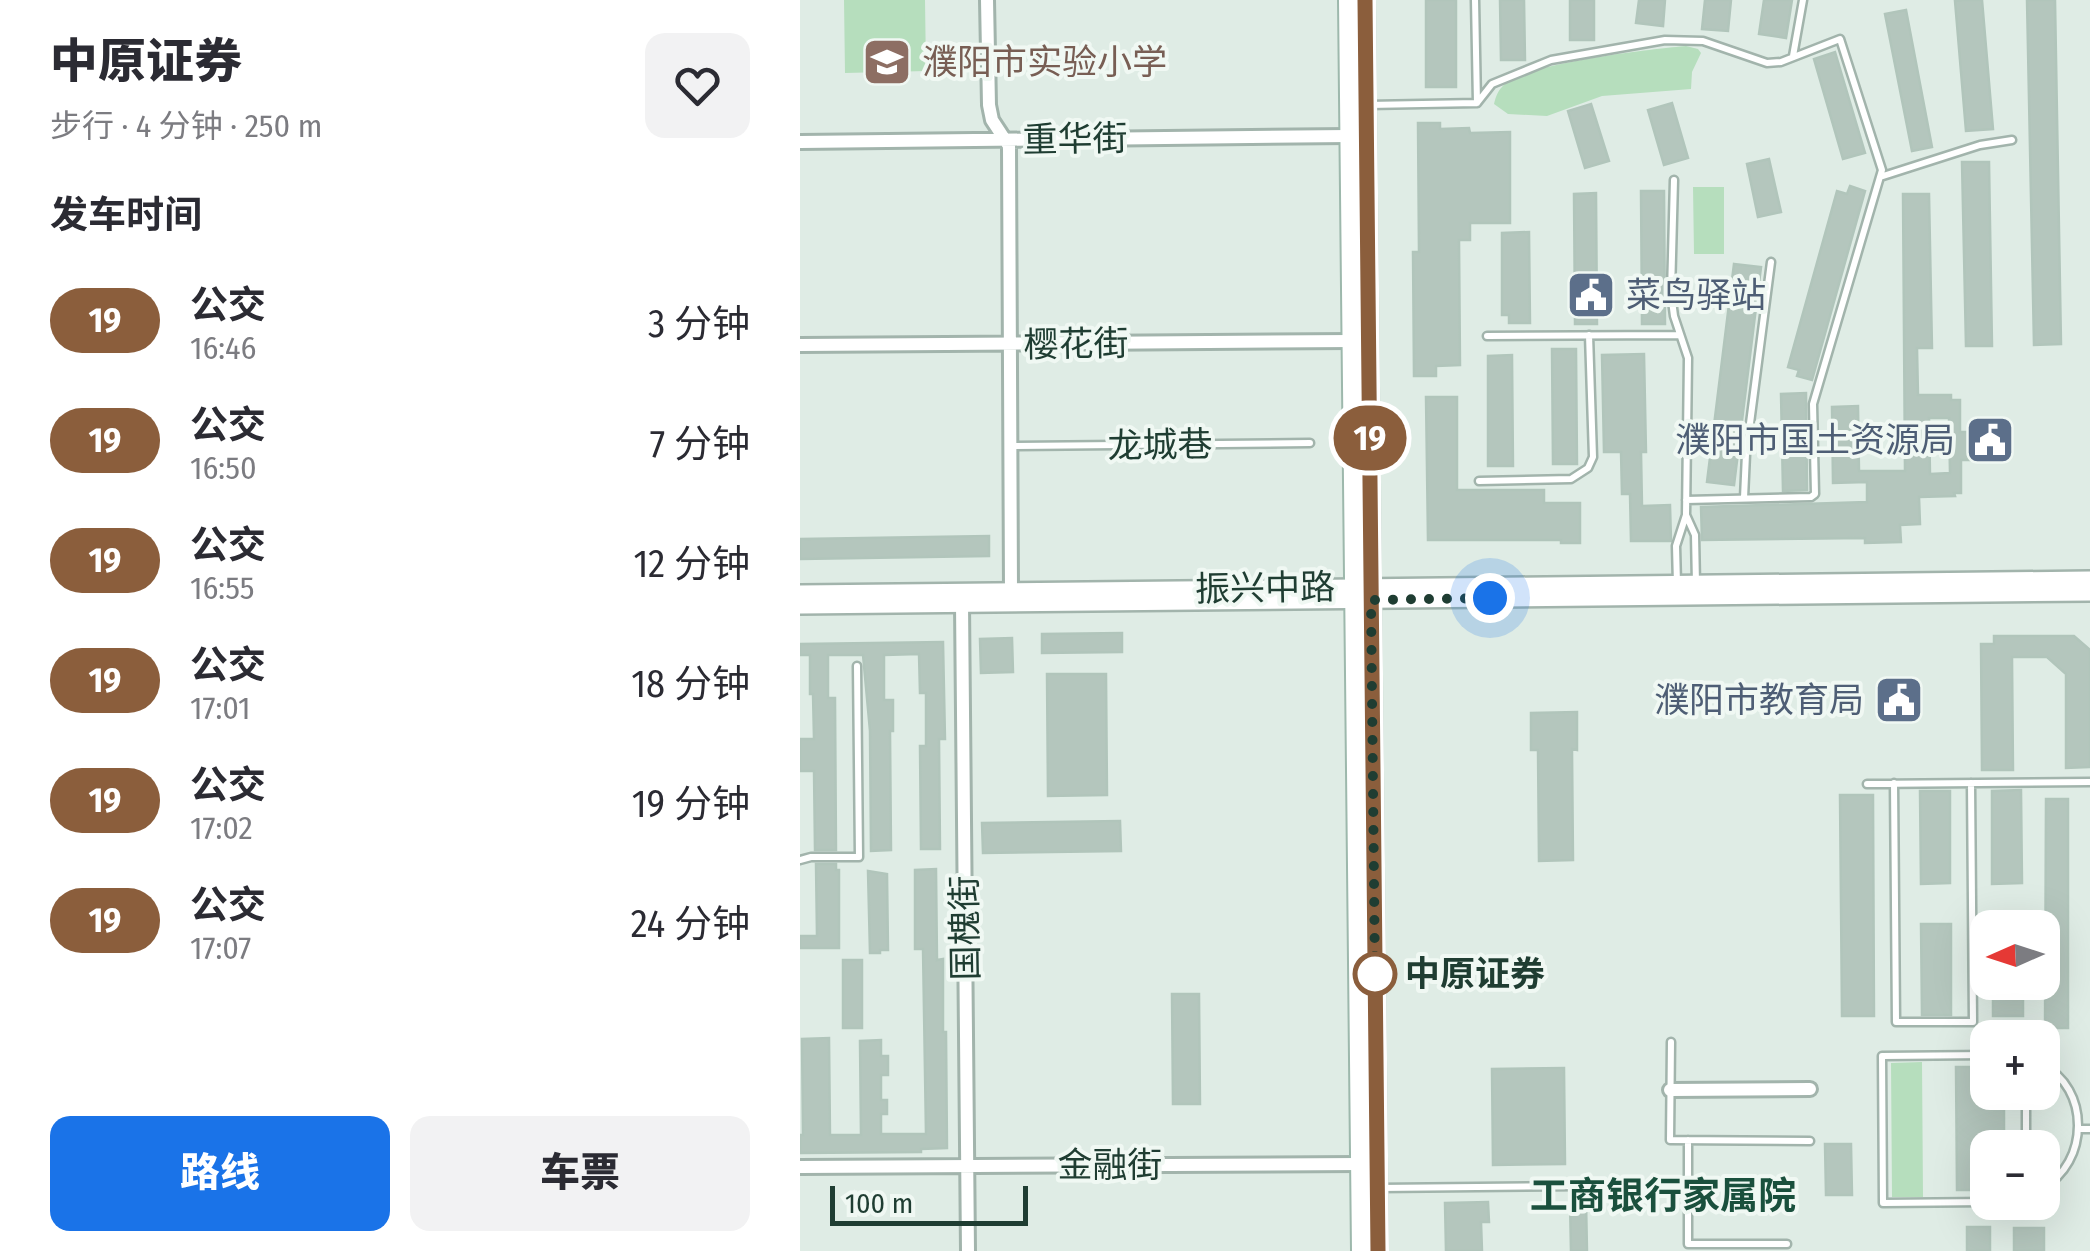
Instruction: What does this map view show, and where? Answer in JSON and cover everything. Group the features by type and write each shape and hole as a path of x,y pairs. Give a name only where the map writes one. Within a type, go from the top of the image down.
{"main road":[{"path":"1348,0 1352,341 1363,593 1378,1251"},
{"path":"1361,1251 1366,0"}],"street":[{"path":"987,0 989,105 992,120 1007,140 1012,590"},
{"name":"重华街","path":"800,142 1350,136"},
{"name":"樱花街","path":"800,345 1352,341"},
{"name":"振兴中路","path":"800,606 2090,579"},
{"name":"振兴中路","path":"800,592 2090,593"},
{"name":"国槐街","path":"962,604 968,1251"},
{"path":"1670,1090 1810,1088"},
{"name":"金融街","path":"800,1166 1360,1164"}],"lane":[{"path":"1474,0 1477,102"},
{"path":"1792,57 1803,0"},
{"path":"1367,105 1477,102 1492,84 1551,60 1665,40 1703,41 1767,63 1840,38 1882,170 1814,399 1815,494 1686,500"},
{"path":"1880,177 1980,144 2012,140"},
{"path":"1674,180 1671,293 1688,358 1686,515 1676,546 1677,585"},
{"path":"1744,498 1746,454 1771,262"},
{"path":"1479,481 1572,479 1588,468 1593,457 1589,335"},
{"path":"1487,336 1679,335"},
{"name":"龙城巷","path":"1011,446 1310,443"},
{"path":"1686,515 1694,535 1696,585"},
{"path":"800,860 859,857 857,666"},
{"path":"1868,784 2090,782"},
{"path":"1894,783 1896,1022 1973,1022 1971,783"},
{"path":"1670,1042 1670,1140 1810,1141"},
{"path":"1970,1055 1882,1056 1882,1074 1883,1203 1970,1202"},
{"path":"2060,1073 2079,1098 2080,1129 2080,1147 2074,1162 2060,1178"},
{"path":"2080,1129 2090,1129"},
{"path":"1688,1140 1688,1244 1787,1244"},
{"path":"1378,1188 1577,1186"}],"green space":[{"path":"844,0 925,0 926,71 845,73"},
{"path":"1686,46 1701,53 1692,72 1691,89 1602,96 1547,116 1508,114 1494,104 1505,84 1518,76 1591,58"},
{"path":"1693,187 1724,187 1724,254 1694,254"},
{"path":"1922,1062 1923,1197 1892,1197 1891,1063"}],"building":[{"path":"1426,0 1456,0 1456,87 1426,87"},
{"path":"1500,0 1524,0 1525,60 1501,60"},
{"path":"1570,0 1594,0 1594,40 1570,40"},
{"path":"1639,0 1665,0 1663,26 1636,23"},
{"path":"1705,0 1731,0 1728,31 1702,29"},
{"path":"1764,0 1792,0 1786,38 1759,34"},
{"path":"1982,0 1993,129 1966,131 1955,1"},
{"path":"2027,0 2055,0 2061,344 2034,345"},
{"path":"1906,10 1932,147 1912,151 1885,14"},
{"path":"1835,52 1865,153 1843,159 1814,59"},
{"path":"1672,103 1688,158 1664,165 1648,110"},
{"path":"1591,104 1609,161 1585,168 1568,111"},
{"path":"1418,123 1440,123 1440,129 1469,128 1470,133 1510,132 1510,223 1470,223 1470,240 1459,240 1460,365 1436,366 1436,376 1414,376 1413,252 1419,252"},
{"path":"1769,159 1781,212 1758,217 1747,164"},
{"path":"1962,162 1989,162 1992,346 1966,346"},
{"path":"1850,186 1865,191 1812,380 1797,376 1799,370 1788,367 1837,191 1847,194"},
{"path":"1641,191 1664,191 1665,324 1642,324"},
{"path":"1596,193 1597,324 1575,324 1574,194"},
{"path":"1903,194 1929,194 1932,348 1917,348 1918,395 1951,395 1951,400 1960,400 1960,432 1973,432 1973,460 1961,460 1961,493 1919,497 1920,524 1900,525 1901,542 1865,543 1865,538 1702,540 1701,507 1867,502 1867,482 1833,483 1832,407 1858,406 1859,471 1905,471","holes":["1929,418 1949,418 1950,473 1930,474"]},
{"path":"1529,232 1530,323 1509,323 1509,315 1502,315 1502,233"},
{"path":"1734,264 1761,267 1734,485 1707,482"},
{"path":"1552,349 1576,349 1577,464 1553,464"},
{"path":"1644,354 1646,452 1641,452 1642,506 1670,505 1671,541 1631,541 1630,494 1622,494 1621,452 1604,452 1602,355"},
{"path":"1512,355 1513,466 1488,466 1488,356"},
{"path":"1806,393 1807,490 1783,491 1781,394"},
{"path":"1426,397 1457,397 1457,490 1544,490 1544,503 1580,503 1580,543 1428,540"},
{"path":"989,536 989,556 800,559 800,539"},
{"path":"1122,633 1122,652 1042,653 1042,634"},
{"path":"1994,636 2074,636 2090,650 2090,767 2066,768 2066,674 2047,657 2012,657 2013,770 1982,770 1981,644 1994,644"},
{"path":"1012,638 1013,672 981,673 980,639"},
{"path":"943,642 945,739 939,739 940,849 921,849 920,746 926,746 926,693 920,693 919,654 884,655 884,700 893,700 891,850 871,851 870,731 863,655 828,655 828,698 835,698 836,850 815,850 814,771 800,771 800,739 814,739 813,694 810,655 800,655 800,644"},
{"path":"1047,674 1106,674 1107,795 1048,796"},
{"path":"1577,712 1577,750 1572,749 1573,860 1539,861 1538,750 1531,750 1531,713"},
{"path":"2021,790 2022,883 1992,884 1992,791"},
{"path":"1920,791 1950,791 1950,883 1921,884"},
{"path":"1840,795 1873,795 1874,1016 1842,1016"},
{"path":"2046,799 2068,799 2068,1028 2060,1028 2060,1020 2045,1020 2045,1000 2060,1000 2060,910 2046,910"},
{"path":"1120,821 1121,851 983,853 982,823"},
{"path":"816,864 836,864 839,870 839,948 800,948 800,936 817,936"},
{"path":"936,869 937,960 943,959 946,1032 947,1148 921,1152 800,1153 802,1039 829,1038 830,1135 861,1135 860,1041 881,1040 881,1056 888,1056 888,1075 881,1075 881,1100 887,1100 887,1114 881,1114 881,1134 926,1134 923,949 915,949 915,870"},
{"path":"868,871 887,874 888,950 880,953 870,953"},
{"path":"1921,924 1951,924 1951,1015 1922,1015"},
{"path":"843,960 862,960 862,1028 843,1028"},
{"path":"1172,994 1199,994 1200,1104 1173,1104"},
{"path":"1993,1000 2023,1000 2023,1016 1993,1016"},
{"path":"1956,1067 1970,1067 1970,1110 2004,1110 2004,1130 1970,1130 1970,1190 1957,1190"},
{"path":"1564,1068 1565,1164 1493,1165 1492,1069"},
{"path":"1825,1144 1851,1144 1852,1195 1826,1195"},
{"path":"1570,1201 1586,1201 1587,1251 1571,1251"},
{"path":"1488,1202 1489,1222 1481,1222 1482,1251 1446,1251 1445,1203"},
{"path":"1967,1227 1990,1227 1990,1251 1967,1251"},
{"path":"2014,1228 2044,1228 2044,1251 2014,1251"}],"bus line":[{"name":"19","path":"1365,0 1378,1251"}],"place":[{"name":"濮阳市实验小学","path":"887,62"},
{"name":"菜鸟驿站","path":"1591,295"},
{"name":"濮阳市国土资源局","path":"1990,440"},
{"name":"濮阳市教育局","path":"1899,700"},
{"name":"中原证券","path":"1375,974"}],"district":[{"name":"工商银行家属院","path":"1663,1196"}],"route":[{"path":"1375,974 1371,600 1490,598"}]}
